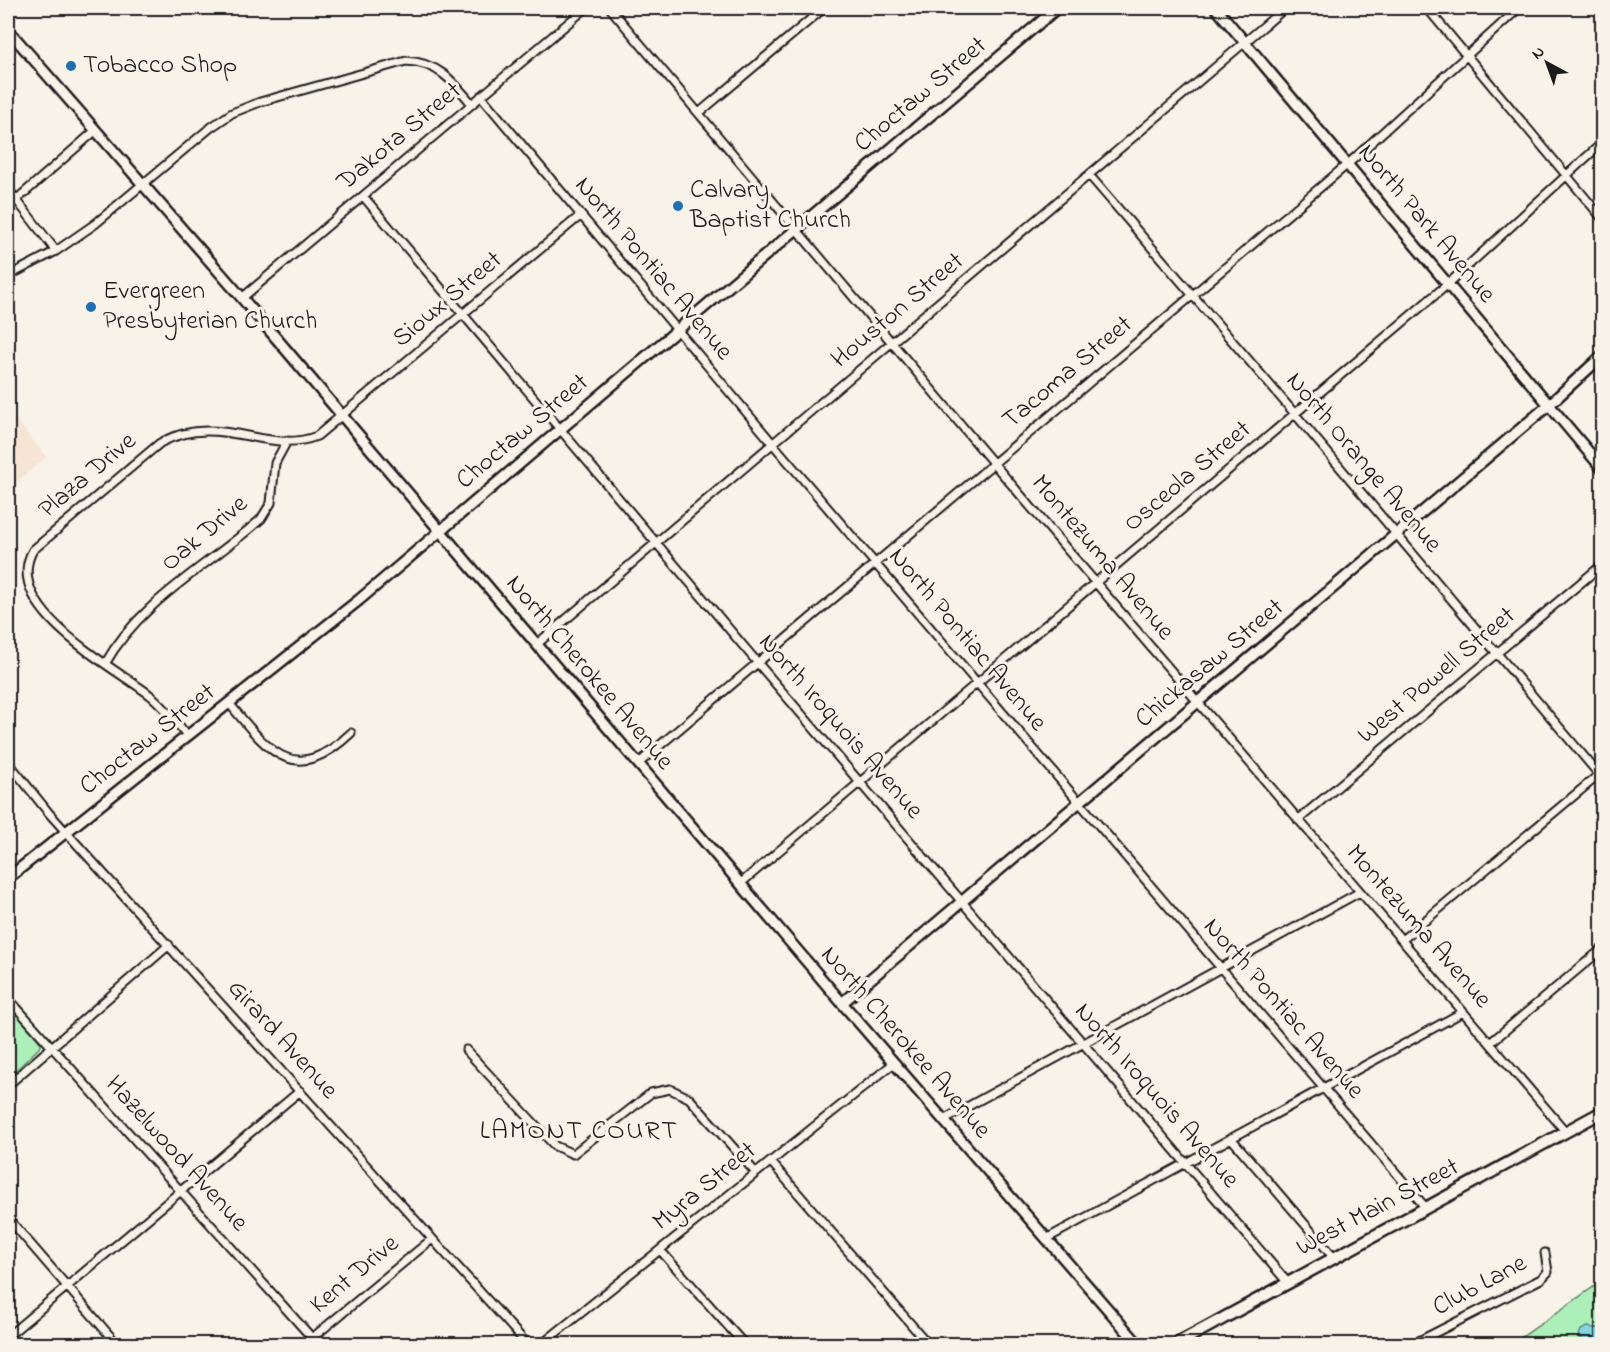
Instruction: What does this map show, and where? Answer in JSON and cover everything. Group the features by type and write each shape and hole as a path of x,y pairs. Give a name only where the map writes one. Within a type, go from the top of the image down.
{"main road":[{"name":"West Main Street","path":"1176,1344 1600,1114"}],"street":[{"name":"Dakota Street","path":"242,298 586,8"},
{"name":"Montezuma Avenue","path":"610,8 994,464 1566,1132"},
{"path":"699,113 824,8"},
{"name":"Choctaw Street","path":"8,878 441,531 1057,8"},
{"name":"North Park Avenue","path":"1216,8 1247,42 1602,468"},
{"name":"Houston Street","path":"537,644 1286,8"},
{"path":"1427,8 1602,218"},
{"name":"Tacoma Street","path":"639,763 1348,163 1518,8"},
{"name":"North Cherokee Avenue","path":"8,30 242,298 842,1003 1138,1344"},
{"path":"8,276 56,251 95,224 210,128 232,113 260,102 395,62 416,61 438,69 449,77 472,104"},
{"name":"North Pontiac Avenue","path":"481,96 676,330 1426,1208"},
{"path":"15,201 96,130"},
{"name":"Osceola Street","path":"741,883 1448,284 1602,143"},
{"name":"North Orange Avenue","path":"1090,176 1601,774"},
{"path":"8,189 15,201 56,251"},
{"name":"North Iroquois Avenue","path":"363,196 758,664 1288,1283"},
{"name":"Sioux Street","path":"342,416 581,215"},
{"name":"Chickasaw Street","path":"842,1003 1550,404 1602,356"},
{"path":"287,441 300,441 317,436 342,416"},
{"name":"Plaza Drive","path":"187,735 155,699 63,633 31,595 25,578 28,558 33,550 160,443 173,436 212,430 287,441"},
{"name":"Oak Drive","path":"105,664 121,638 142,614 261,519 271,503 275,463 287,441"},
{"name":"West Powell Street","path":"1299,820 1602,565"},
{"path":"229,703 269,749 291,760 303,760 329,751 351,733"},
{"name":"Girard Avenue","path":"8,762 67,831 527,1344"},
{"path":"1402,940 1601,774"},
{"path":"943,1120 1360,892"},
{"path":"8,1085 170,945"},
{"path":"1490,1043 1602,950"},
{"name":"Hazelwood Avenue","path":"8,998 312,1338"},
{"path":"1046,1239 1463,1011"},
{"path":"466,1050 555,1146 573,1154 651,1093 670,1089 689,1098 756,1173"},
{"name":"Myra Street","path":"542,1344 894,1063"},
{"path":"8,1336 300,1092"},
{"path":"1231,1138 1334,1258"},
{"path":"771,1162 928,1344"},
{"path":"8,1218 117,1344"},
{"name":"Kent Drive","path":"305,1344 432,1239"},
{"path":"660,1250 744,1344"},
{"name":"Club Lane","path":"1413,1344 1541,1279 1548,1272 1545,1253"}],"shaded area":[{"path":"8,410 46,457 8,489"}],"green space":[{"path":"8,1004 41,1043 41,1046 8,1078"},
{"path":"1602,1281 1602,1344 1512,1344"}],"water":[{"path":"1587,1327 1602,1329 1602,1344 1584,1344 1579,1335 1581,1330"}],"place":[{"name":"Tobacco Shop","path":"71,66"},
{"name":"Calvary Baptist Church","path":"678,206"},
{"name":"Evergreen Presbyterian Church","path":"91,307"}],"district":[{"name":"LAMONT COURT","path":"579,1131"}]}
